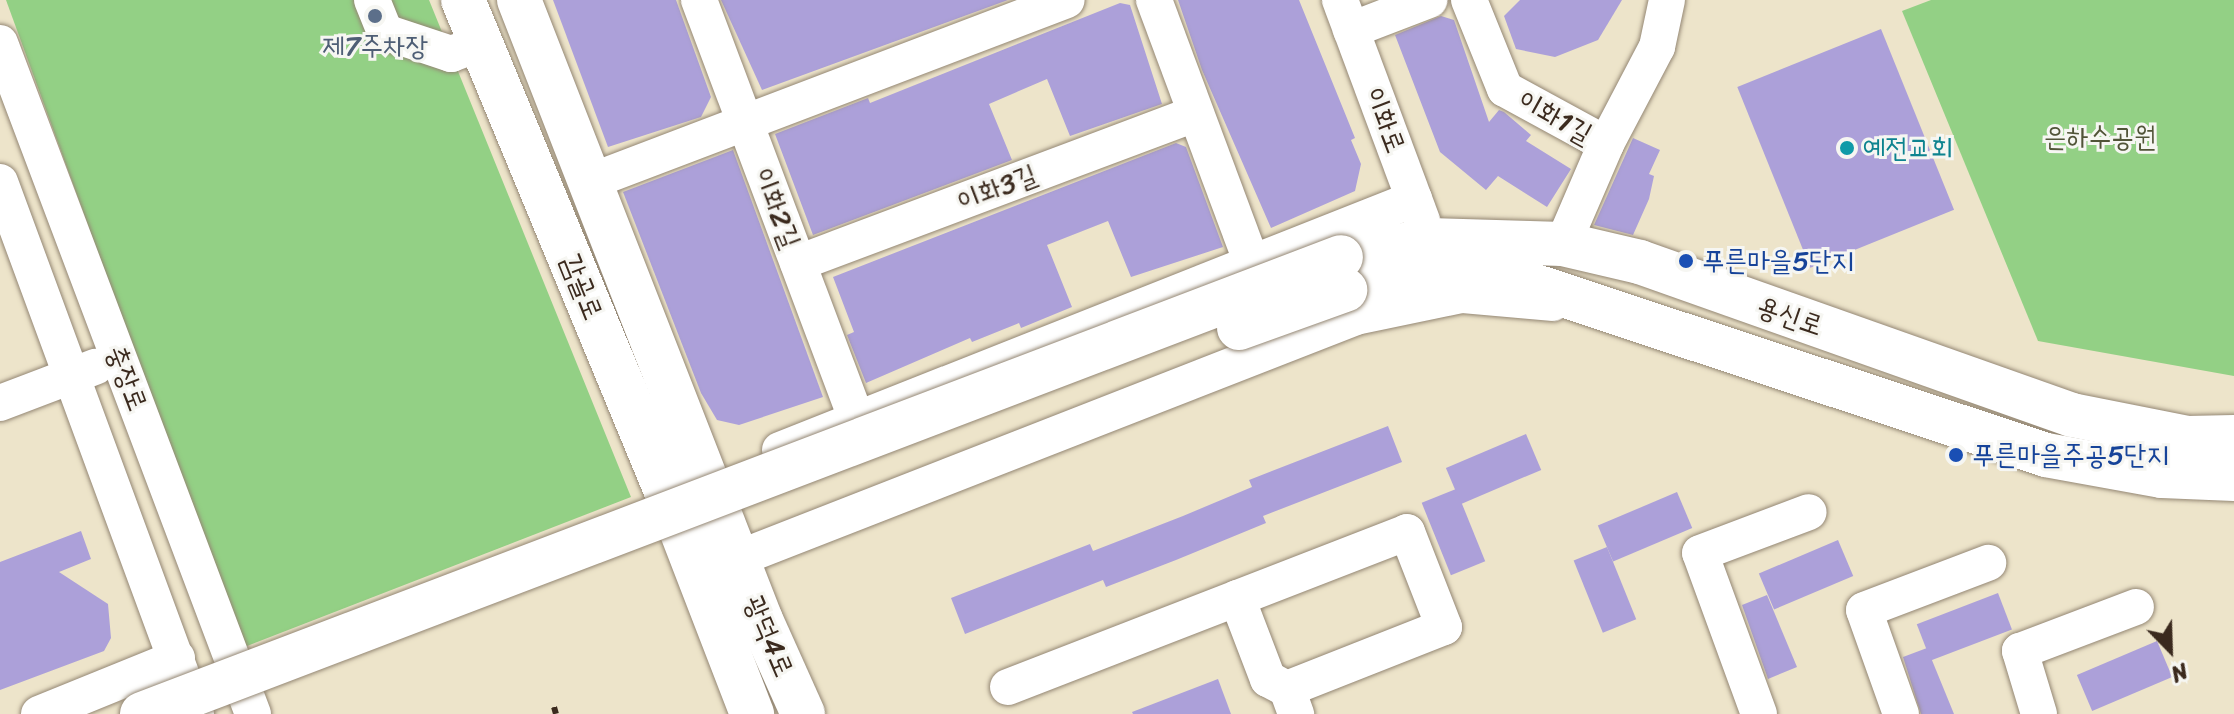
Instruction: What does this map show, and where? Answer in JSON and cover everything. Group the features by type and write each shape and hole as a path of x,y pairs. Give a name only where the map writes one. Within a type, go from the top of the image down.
{"main road":[{"name":"감골로","path":"463,0 688,489"},
{"name":"감골로","path":"519,0 589,182 688,489 718,566"},
{"name":"용신로","path":"1343,274 1429,240 1563,244 1640,262 2072,415 2187,438 2234,437"},
{"name":"용신로","path":"1343,274 1484,269 2046,455 2162,476 2234,479"},
{"path":"142,714 1343,274"},
{"path":"227,714 1343,274"},
{"name":"광덕4로","path":"718,566 752,714"},
{"name":"광덕4로","path":"718,566 803,714"}],"street":[{"path":"372,0 385,32 451,54 481,43"},
{"name":"이화2길","path":"699,0 856,417"},
{"path":"589,182 1067,0"},
{"path":"1154,0 1252,264"},
{"path":"1345,15 1429,0"},
{"name":"이화1길","path":"1469,0 1505,89 1606,144"},
{"name":"이화1길","path":"1563,244 1606,144 1657,47 1667,0"},
{"name":"이화로","path":"1345,15 1429,240"},
{"name":"충장로","path":"0,43 253,714"},
{"name":"이화3길","path":"798,263 1195,114"},
{"name":"충장로","path":"0,182 74,375 196,714"},
{"path":"688,489 856,417 1414,199"},
{"path":"718,566 1356,317 1461,295 1603,308"},
{"path":"0,403 119,358"},
{"path":"1758,712 1700,553 1809,512"},
{"path":"1008,687 1237,598 1407,532 1444,627 1291,702 1268,679 1237,598"},
{"path":"1901,714 1864,610 1988,563"},
{"path":"2039,714 2020,651 2136,607"},
{"path":"39,714 177,658"}],"green space":[{"path":"6,0 429,0 631,497 242,648"},
{"name":"은하수공원","path":"1931,0 2234,0 2234,376 2038,341 1902,11"}],"building":[{"path":"553,0 676,0 711,97 701,117 608,147"},
{"path":"721,0 1008,0 762,90"},
{"path":"1178,0 1299,0 1355,138 1351,140 1361,164 1355,191 1271,228 1202,70"},
{"path":"1520,0 1622,0 1598,40 1555,57 1516,49 1504,16"},
{"path":"1120,3 1130,5 1162,104 1070,136 1047,79 989,104 1012,160 813,235 775,134 868,98 870,103"},
{"path":"1441,16 1454,20 1489,122 1499,110 1504,112 1531,135 1526,141 1571,169 1547,207 1498,176 1486,190 1440,152 1395,35"},
{"name":"예전교회","path":"1881,29 1954,210 1810,268 1737,87"},
{"path":"1633,138 1660,150 1649,174 1654,176 1649,199 1633,235 1594,225"},
{"path":"1176,143 1186,147 1223,247 1131,277 1108,221 1047,245 1072,307 1021,328 1019,323 972,342 970,338 866,383 847,335 854,332 833,277"},
{"path":"733,150 823,397 739,425 717,420 701,393 623,192"},
{"path":"1388,426 1402,462 1263,516 1266,523 1176,560 1106,587 1103,580 965,634 951,598 1090,544 1093,551 1183,516 1252,487 1249,480"},
{"path":"1526,434 1541,470 1461,504 1446,468"},
{"path":"1456,489 1485,561 1451,575 1422,503"},
{"path":"1677,492 1692,528 1613,562 1598,526"},
{"path":"81,531 91,559 59,572 108,604 111,638 104,651 0,690 0,562"},
{"path":"1838,540 1853,576 1774,610 1759,574"},
{"path":"1607,547 1636,619 1603,633 1574,560"},
{"path":"1998,593 2012,629 1931,661 1917,624"},
{"path":"1767,595 1797,667 1768,679 1742,605"},
{"path":"2157,641 2172,677 2092,711 2077,675"},
{"path":"1927,648 1954,714 1921,714 1903,657"},
{"path":"1218,679 1231,714 1132,712"}],"railway":[{"path":"554,707 556,714"}],"place":[{"name":"제7주차장","path":"375,16"},
{"name":"예전교회","path":"1847,148"},
{"name":"푸른마을5단지","path":"1686,261"},
{"name":"푸른마을주공5단지","path":"1956,455"}]}
